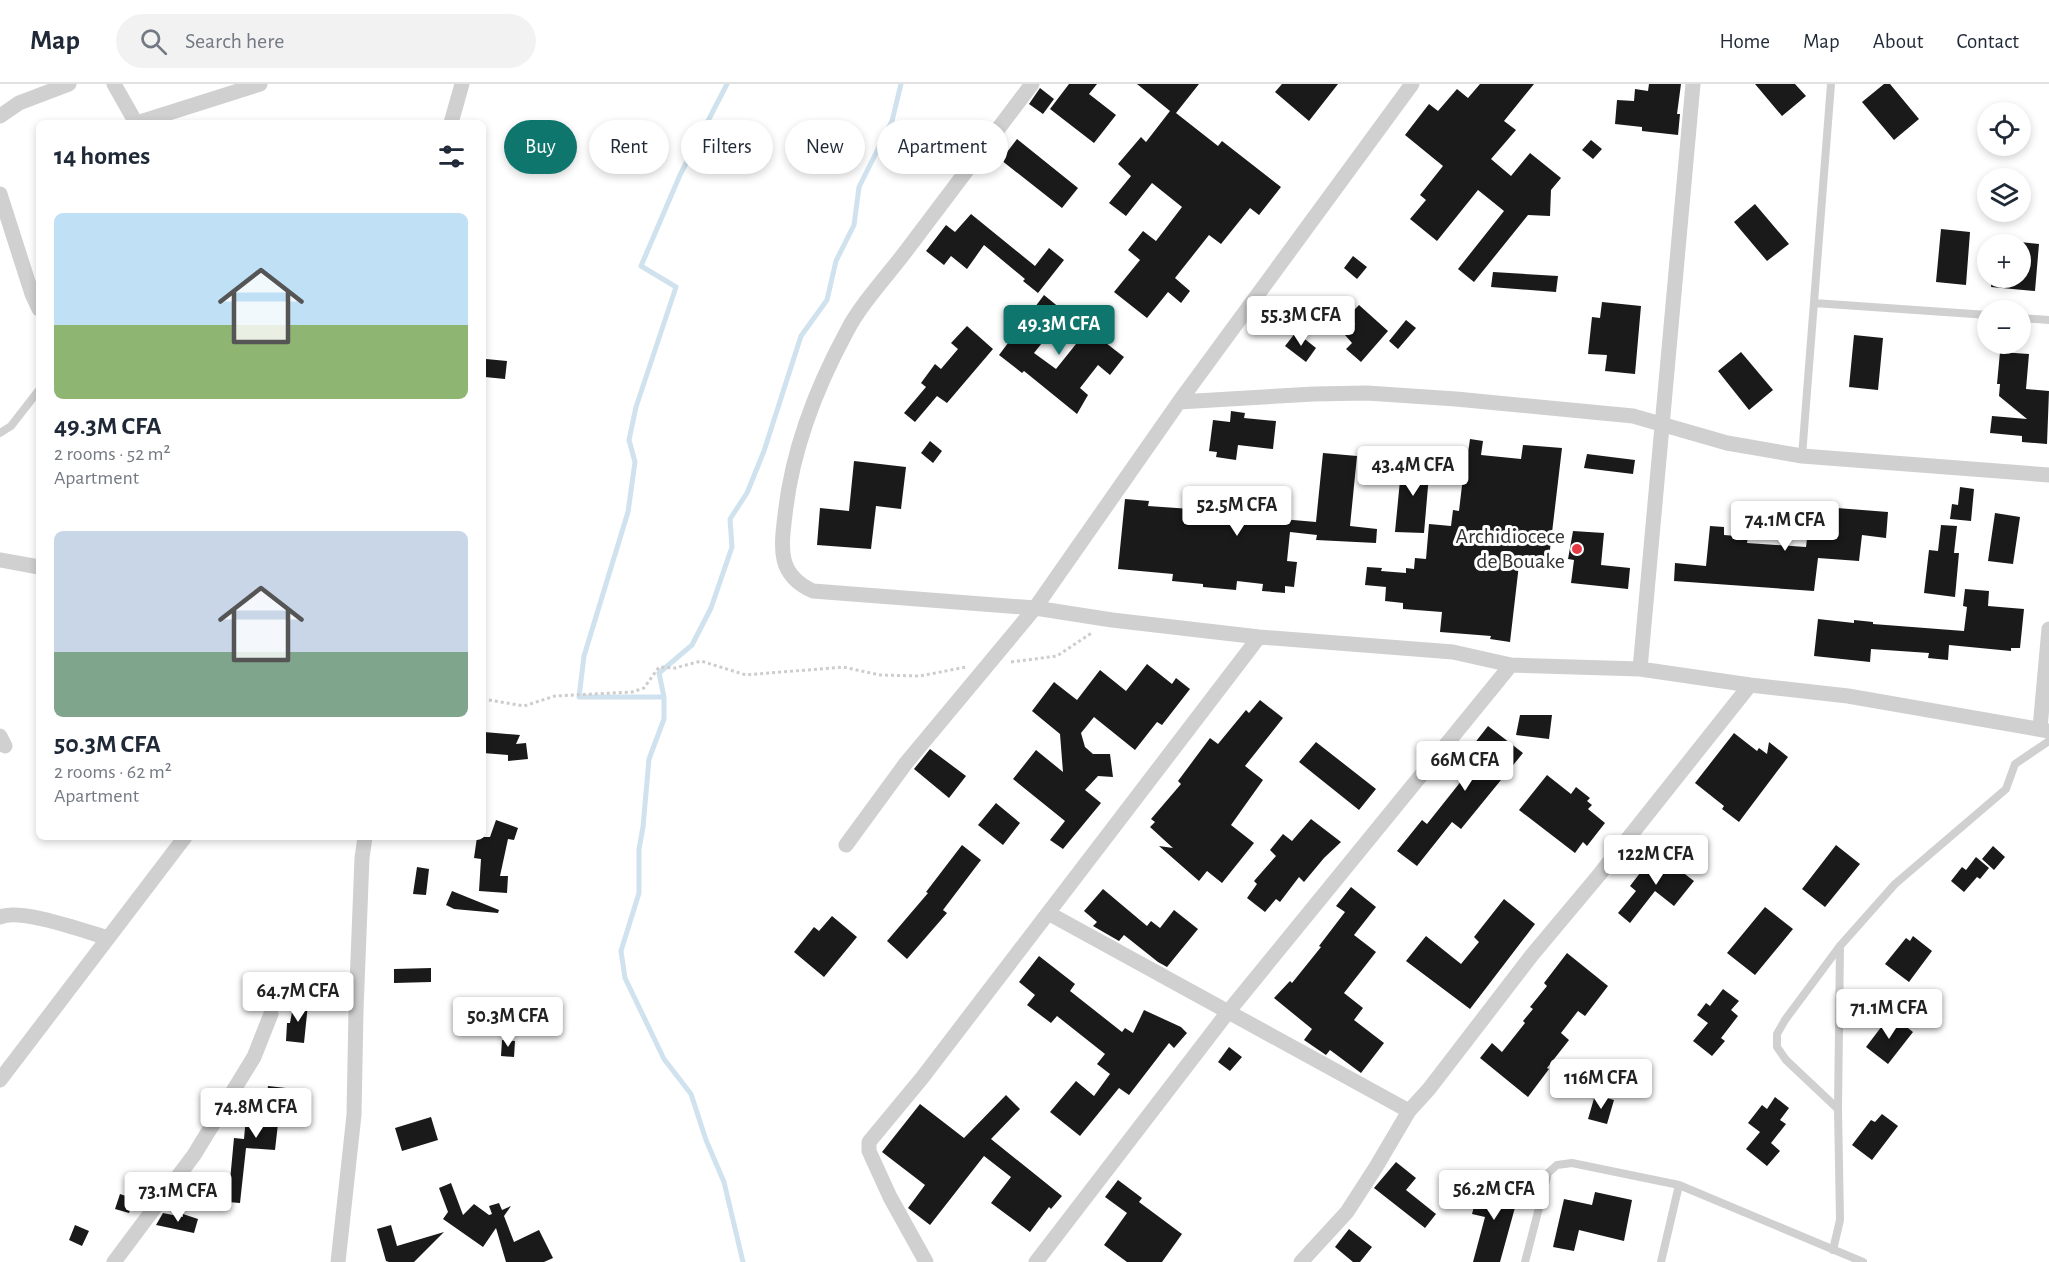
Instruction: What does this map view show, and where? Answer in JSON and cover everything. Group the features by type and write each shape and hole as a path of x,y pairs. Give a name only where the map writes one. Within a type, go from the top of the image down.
{"street":[{"path":"0,116 19,103 69,84"},
{"path":"114,84 135,120"},
{"path":"147,120 261,84"},
{"path":"449,120 462,84"},
{"path":"1032,84 848,329 823,379 792,466 782,550 784,566 800,585 813,591 1035,608 1112,620 1258,637 1453,652 1511,664 1640,669 1848,696 2046,733 2049,628"},
{"path":"846,845 906,763 1035,608 1179,402 1412,84"},
{"path":"1640,669 1693,84"},
{"path":"0,194 36,303"},
{"path":"1179,402 1368,393 1632,416 1727,443 1802,456 2049,475"},
{"path":"0,560 36,566"},
{"path":"926,1262 890,1197 869,1150 869,1142 922,1078 1258,637"},
{"path":"1036,1262 1228,1012 1511,664"},
{"path":"1301,1262 1347,1212 1409,1111 1430,1089 1532,955 1599,875 1750,685"},
{"path":"0,1080 183,840"},
{"path":"338,1262 354,1115 356,1010 365,840"},
{"path":"1048,913 1409,1111"},
{"path":"0,917 7,914 35,918 108,938"},
{"path":"114,1262 194,1155 254,1057 271,1014"}],"lane":[{"path":"1802,456 1831,84"},
{"path":"1814,303 1977,314"},
{"path":"2031,319 2049,320"},
{"path":"0,433 10,426 36,394"},
{"path":"1838,1109 1786,1060 1778,1047 1778,1034 1785,1020 1840,946 1895,884 2006,789 2015,764 2046,733"},
{"path":"1833,1250 1840,1220 1838,1109 1840,946"},
{"path":"1524,1262 1548,1173 1557,1165 1572,1163 1678,1185 1863,1262"},
{"path":"1661,1262 1678,1185"}],"path":[{"path":"486,700 524,706 555,696 632,692 644,688 659,667 675,668 701,661 746,675 843,667 880,675 920,676 989,663 1057,656 1112,620"}],"building":[{"path":"1069,84 1097,84 1089,94 1116,115 1094,143 1050,109"},
{"path":"1137,84 1199,84 1176,113 1218,146 1222,141 1281,187 1259,215 1250,208 1221,244 1209,235 1175,278 1190,291 1181,303 1168,292 1147,318 1114,292 1140,260 1128,250 1143,231 1156,241 1182,207 1152,183 1126,216 1109,203 1131,176 1118,164 1141,137 1146,142 1170,111"},
{"path":"1282,84 1338,84 1309,121 1275,92"},
{"path":"1480,84 1534,84 1504,121 1516,130 1491,159 1511,176 1530,153 1561,178 1551,190 1550,216 1528,215 1474,282 1458,269 1504,211 1478,190 1437,241 1410,219 1426,200 1420,195 1443,166 1405,135 1429,104 1438,111 1457,89 1468,98"},
{"path":"1649,84 1681,84 1677,114 1680,114 1678,135 1642,131 1642,127 1615,124 1617,100 1634,101 1635,89 1648,91"},
{"path":"1755,84 1795,84 1806,96 1782,116"},
{"path":"1884,84 1890,84 1919,119 1894,140 1862,102"},
{"path":"1040,88 1054,99 1043,114 1029,104"},
{"path":"1017,139 1078,188 1062,208 1008,166 1008,151"},
{"path":"1591,140 1602,149 1593,159 1582,150"},
{"path":"1755,204 1789,244 1767,261 1734,222"},
{"path":"971,214 1035,266 1049,248 1064,260 1038,293 1023,281 1025,279 984,245 967,269 951,256 944,265 926,251 946,225 955,232"},
{"path":"1941,229 1970,232 1966,285 1936,282"},
{"path":"2031,243 2039,244 2035,291 2002,288 2031,288"},
{"path":"1353,256 1367,267 1357,279 1344,268"},
{"path":"1493,272 1558,276 1556,292 1491,287"},
{"path":"1044,295 1066,313 1034,353 1056,369 1088,329 1124,357 1110,375 1098,365 1080,388 1088,395 1077,414 1024,371 1022,373 999,355"},
{"path":"1602,302 1641,306 1635,374 1605,371 1607,355 1588,354 1592,317 1600,318"},
{"path":"1359,305 1388,331 1361,362 1346,349 1352,343 1345,335 1355,324 1347,317"},
{"path":"1406,320 1416,328 1398,349 1389,341"},
{"path":"967,326 993,349 947,403 937,396 915,422 904,413 926,387 921,383 935,364 941,369 958,349 951,343"},
{"path":"1296,332 1316,348 1306,362 1285,346"},
{"path":"1854,335 1883,338 1878,390 1849,387"},
{"path":"1741,352 1773,390 1749,410 1718,371"},
{"path":"2000,354 2029,354 2026,389 2049,391 2047,444 2022,442 2022,436 1990,433 1992,416 2027,419 1999,396 2000,384 1997,384"},
{"path":"486,359 507,361 505,379 486,377"},
{"path":"1231,411 1245,413 1244,418 1276,421 1273,449 1238,445 1236,460 1216,457 1217,452 1209,451 1213,420 1230,422"},
{"path":"1470,439 1483,441 1481,455 1521,459 1523,445 1562,448 1549,558 1520,556 1510,642 1490,639 1491,636 1440,632 1442,612 1403,609 1403,603 1385,601 1386,587 1365,585 1367,567 1382,568 1381,571 1406,573 1406,568 1414,569 1415,558 1426,559 1429,524 1451,526 1453,510 1459,511"},
{"path":"930,441 942,451 933,463 921,453"},
{"path":"1323,453 1357,456 1350,526 1377,529 1376,543 1316,540 1317,535 1290,532 1287,561 1297,562 1294,587 1285,586 1285,593 1262,591 1263,584 1237,581 1236,590 1203,587 1203,584 1172,581 1173,574 1118,569 1125,499 1149,501 1148,506 1234,512 1234,515 1316,522"},
{"path":"1587,454 1635,460 1633,474 1584,468"},
{"path":"1402,460 1430,463 1424,533 1395,532"},
{"path":"854,461 906,467 901,509 876,506 871,549 817,545 820,508 849,511"},
{"path":"1960,487 1974,489 1971,521 1950,519 1952,504 1958,505"},
{"path":"1811,506 1888,512 1886,538 1862,535 1859,561 1818,558 1814,591 1674,581 1675,563 1706,566 1710,526 1724,527 1724,535 1748,537 1747,543 1806,547"},
{"path":"1995,513 2020,517 2013,564 1988,561"},
{"path":"1941,525 1957,526 1954,553 1959,553 1955,597 1924,593 1929,550 1938,551"},
{"path":"1573,531 1604,533 1601,565 1630,568 1628,589 1571,583 1574,560 1568,559"},
{"path":"1965,589 1989,591 1988,606 2024,609 2020,648 2011,648 2011,651 1949,645 1948,660 1928,658 1929,653 1871,649 1870,662 1814,656 1818,619 1854,623 1854,620 1873,622 1873,624 1964,631 1967,607 1963,606"},
{"path":"1147,664 1172,684 1176,678 1190,689 1162,725 1157,722 1135,750 1094,717 1081,733 1085,747 1093,754 1110,754 1113,777 1098,776 1085,790 1101,803 1063,849 1050,840 1065,821 1013,779 1036,750 1063,772 1060,734 1032,711 1054,682 1077,700 1100,670 1126,691"},
{"path":"1260,700 1283,718 1245,766 1263,780 1231,825 1254,843 1222,883 1207,871 1199,881 1159,846 1173,848 1150,827 1155,822 1151,819 1181,784 1178,781 1210,738 1218,744 1246,710 1249,713"},
{"path":"1520,715 1552,715 1549,739 1516,735"},
{"path":"1488,726 1523,753 1461,829 1452,822 1417,866 1397,851 1422,820 1427,824 1466,775 1456,767"},
{"path":"486,732 520,735 516,744 526,743 528,759 508,761 508,755 486,753"},
{"path":"1734,733 1757,751 1759,748 1767,754 1769,742 1788,757 1739,822 1722,809 1724,806 1695,783"},
{"path":"1316,742 1376,789 1359,810 1299,762"},
{"path":"930,749 966,776 949,798 914,769"},
{"path":"1547,775 1571,794 1576,787 1590,798 1587,801 1592,805 1588,809 1605,823 1587,846 1583,842 1575,853 1519,810"},
{"path":"996,803 1020,823 1003,845 978,825"},
{"path":"1311,819 1341,842 1304,882 1299,877 1280,902 1276,899 1265,912 1247,898 1257,884 1254,881 1276,856 1270,850 1283,834 1292,841"},
{"path":"496,820 518,828 514,840 508,839 500,876 508,876 507,893 479,891 481,859 474,858 477,840 486,840 486,837 490,837"},
{"path":"962,845 981,860 943,910 947,913 907,959 887,941 928,893 926,892"},
{"path":"1836,845 1860,864 1825,907 1802,889"},
{"path":"1993,846 2005,857 1994,870 1982,859"},
{"path":"1656,852 1694,881 1674,906 1655,891 1630,923 1618,913 1636,891 1630,886"},
{"path":"1976,857 1989,868 1980,879 1977,877 1964,892 1951,881 1962,867 1966,870"},
{"path":"417,867 429,869 426,895 413,894"},
{"path":"1351,887 1376,907 1354,935 1376,952 1344,993 1363,1008 1354,1020 1384,1043 1361,1073 1330,1050 1326,1055 1304,1040 1312,1029 1274,998 1290,981 1292,983 1321,947 1319,946 1345,912 1336,906"},
{"path":"1103,889 1147,926 1151,921 1160,928 1174,910 1198,929 1167,967 1124,935 1119,941 1093,926 1097,922 1084,911"},
{"path":"452,891 499,910 498,913 454,909 446,905"},
{"path":"1504,899 1535,924 1470,1009 1406,961 1426,936 1461,964 1479,942 1474,937"},
{"path":"1765,907 1793,929 1755,975 1727,953"},
{"path":"832,916 857,937 824,977 794,952 814,927 819,931"},
{"path":"1913,936 1932,951 1909,982 1885,964 1906,938 1910,941"},
{"path":"1567,953 1608,986 1585,1016 1578,1011 1561,1033 1569,1040 1528,1097 1480,1058 1492,1043 1502,1052 1525,1023 1523,1021 1533,1009 1530,1007 1547,986 1544,983"},
{"path":"1039,956 1075,984 1070,991 1122,1032 1125,1028 1133,1033 1144,1010 1181,1027 1187,1033 1174,1048 1169,1043 1129,1095 1119,1088 1080,1136 1050,1112 1076,1081 1094,1096 1110,1074 1097,1064 1105,1054 1057,1016 1051,1023 1027,1005 1035,995 1019,982"},
{"path":"431,968 431,982 394,983 394,969"},
{"path":"1723,989 1739,1001 1731,1010 1738,1016 1721,1038 1725,1041 1712,1056 1693,1041 1708,1023 1697,1015 1706,1003 1710,1006"},
{"path":"294,1001 308,1004 304,1043 286,1041 287,1023 290,1023"},
{"path":"1894,1017 1913,1032 1888,1064 1866,1047 1885,1022 1889,1024"},
{"path":"502,1040 515,1041 514,1057 501,1056"},
{"path":"1229,1047 1242,1057 1230,1071 1218,1062"},
{"path":"268,1086 286,1088 284,1106 280,1106 275,1150 246,1148 240,1203 228,1202 234,1138 244,1139 246,1117 264,1119"},
{"path":"1006,1095 1020,1109 991,1139 1062,1196 1051,1209 1049,1207 1030,1232 991,1203 1011,1177 984,1156 930,1225 908,1208 925,1185 882,1152 920,1104 964,1138"},
{"path":"1595,1095 1614,1100 1607,1124 1588,1119"},
{"path":"1775,1097 1789,1108 1780,1120 1786,1124 1771,1143 1780,1151 1767,1166 1746,1149 1760,1132 1748,1123 1762,1105 1767,1109"},
{"path":"1882,1114 1898,1126 1872,1160 1852,1145 1871,1120 1875,1122"},
{"path":"431,1117 438,1140 402,1151 395,1128"},
{"path":"1396,1162 1416,1178 1406,1190 1436,1214 1425,1228 1374,1188"},
{"path":"1118,1180 1142,1198 1139,1202 1182,1234 1162,1262 1127,1262 1104,1245 1127,1213 1105,1197"},
{"path":"451,1183 463,1215 474,1204 489,1215 492,1214 489,1206 499,1203 502,1210 511,1206 504,1216 514,1242 539,1230 553,1258 544,1262 506,1262 496,1228 483,1247 443,1219 448,1212 439,1188"},
{"path":"1480,1184 1519,1193 1500,1262 1473,1262 1485,1217 1472,1214"},
{"path":"1595,1192 1632,1200 1624,1241 1579,1230 1574,1251 1553,1247 1564,1199 1592,1205"},
{"path":"120,1194 134,1199 129,1213 115,1209"},
{"path":"163,1213 183,1217 183,1214 198,1219 194,1233 156,1225"},
{"path":"75,1225 89,1231 82,1246 69,1240"},
{"path":"391,1225 397,1246 444,1232 414,1262 389,1262 386,1261 377,1229"},
{"path":"1349,1229 1372,1247 1360,1262 1353,1262 1335,1247"}],"waterway":[{"path":"664,697 579,697 584,656 628,512 635,462 629,440 636,407 676,287 641,266 680,175 727,84"},
{"path":"743,1262 724,1182 706,1140 691,1094 664,1059 625,978 621,951 639,893 639,849 649,759 664,719 664,697 659,673 692,645 711,608 732,547 730,519 747,493 764,451 801,336 827,300 836,261 854,225 859,187 892,121 901,84"}],"place":[{"name":"Archidiocece de Bouake","path":"1577,549"}]}
